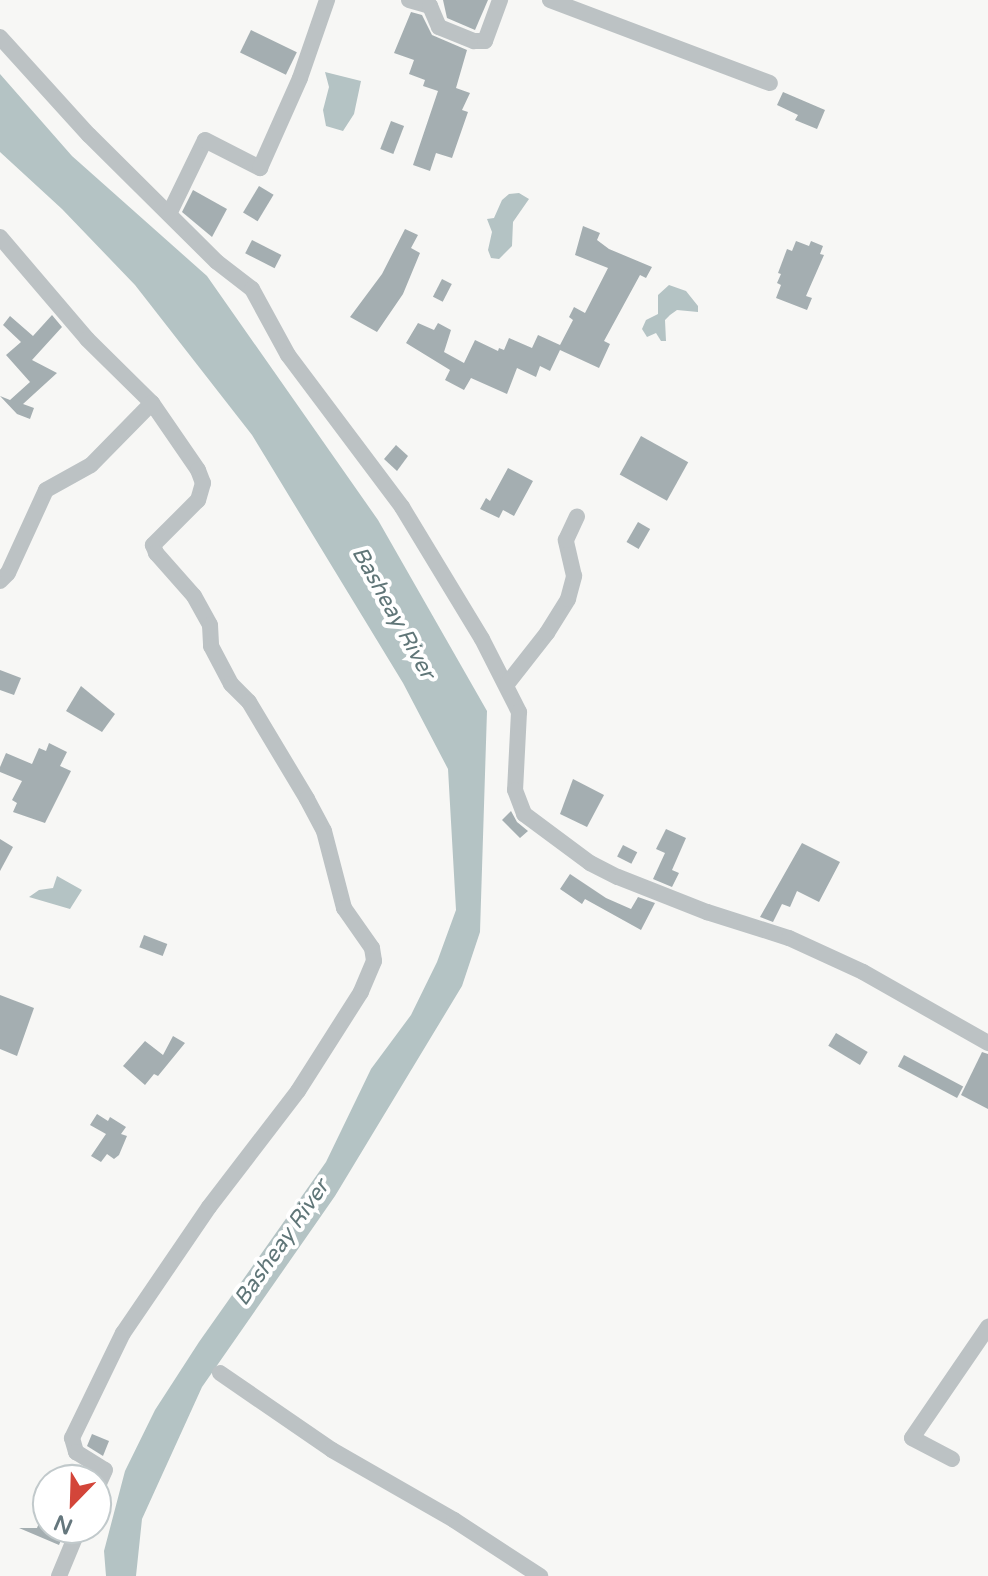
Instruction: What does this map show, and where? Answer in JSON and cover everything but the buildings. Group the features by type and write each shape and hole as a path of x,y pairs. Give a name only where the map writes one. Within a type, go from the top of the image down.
{"street":[{"path":"169,214 205,140 260,168 300,78 327,0"},
{"path":"409,0 430,6 439,27 474,41 485,41 500,0"},
{"path":"550,0 770,83"},
{"path":"0,37 89,135 217,262 252,289 288,355 402,507 507,684 519,712 515,790 524,814 590,863 618,877 707,912 789,938 863,972 988,1043"},
{"path":"0,237 87,339 152,403 203,483 198,500 187,514 153,545 156,553 194,596 210,625 211,646 231,684 249,702 307,799 324,831 344,908 372,948 374,961 361,992 298,1091 209,1207 123,1333 72,1438 76,1452 95,1464"},
{"path":"0,581 8,573 46,490 91,465 152,403"},
{"path":"507,684 547,633 568,599 574,576 566,540 577,516"},
{"path":"952,1459 912,1438 988,1327"},
{"path":"220,1373 332,1450 454,1520 540,1576"},
{"path":"59,1576 72,1544"}],"water":[{"path":"325,72 361,81 354,114 343,131 326,126 323,110 329,87"},
{"name":"Basheay River","path":"0,74 72,156 207,276 378,520 487,711 480,932 462,986 335,1196 202,1387 142,1519 136,1576 106,1576 104,1551 106,1544 112,1544 112,1521 125,1471 155,1410 199,1342 326,1162 371,1069 411,1015 437,962 456,910 448,769 403,683 252,435 135,285 62,209 0,152"},
{"path":"519,193 529,199 513,222 512,246 499,259 491,258 488,250 492,232 487,219 494,218 502,200 509,194"},
{"path":"669,285 686,291 698,306 698,312 677,310 670,315 665,320 666,341 661,341 656,333 647,337 642,329 646,320 658,314 658,295"},
{"path":"57,876 82,890 70,909 29,897 39,890 53,888"}]}
